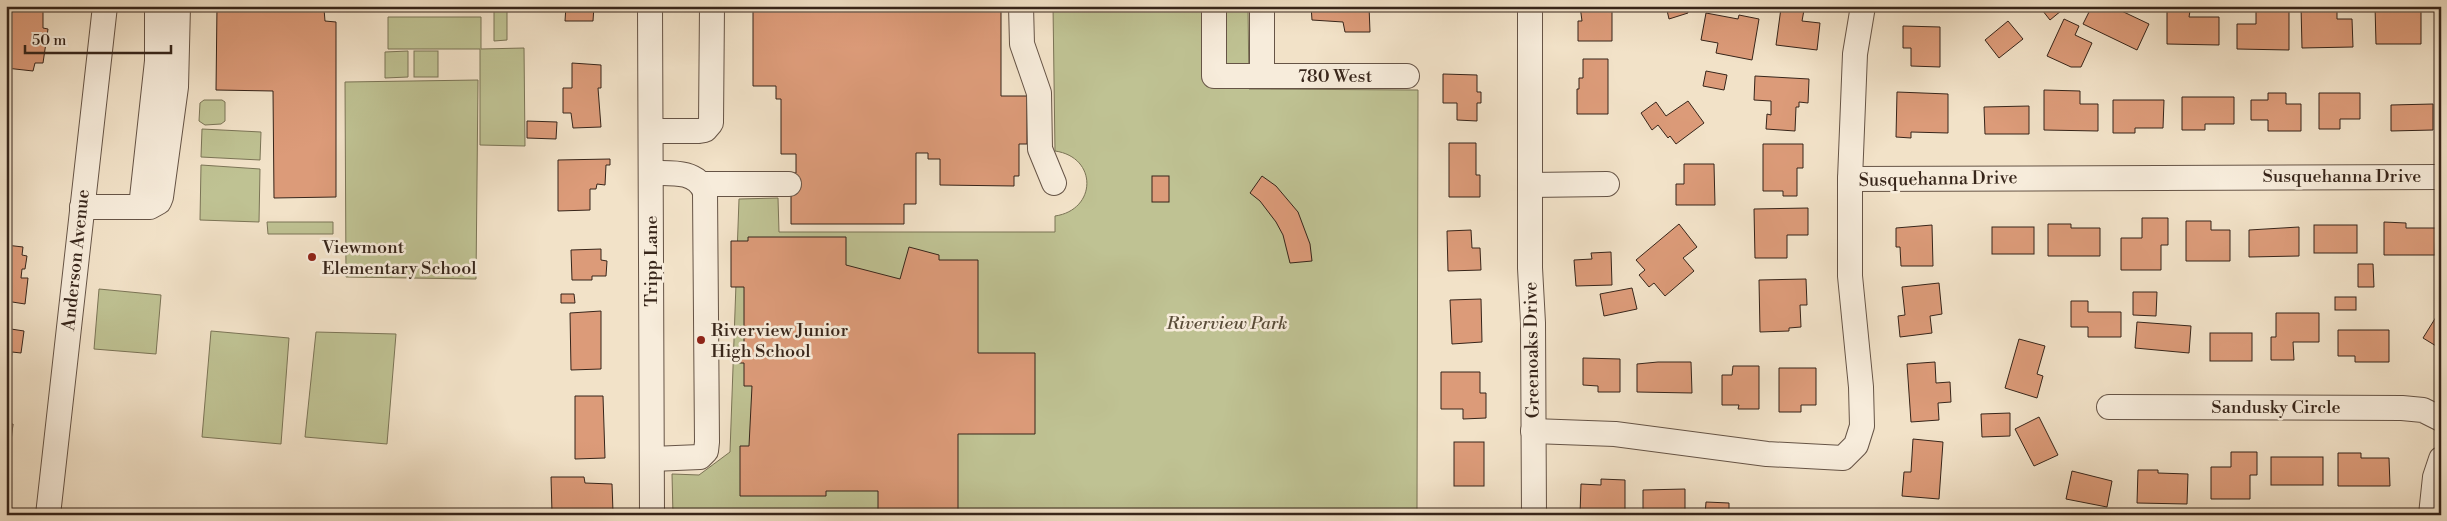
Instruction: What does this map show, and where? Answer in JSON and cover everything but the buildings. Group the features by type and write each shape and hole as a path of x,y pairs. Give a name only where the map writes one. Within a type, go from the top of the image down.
{"street":[{"name":"Anderson Avenue","path":"48,515 104,6"},
{"path":"141,207 157,61 157,6"},
{"path":"82,207 141,207 154,205 162,196 176,87 178,6"},
{"name":"Tripp Lane","path":"650,6 652,515"},
{"path":"650,131 699,131 705,130 711,123 712,6"},
{"path":"1021,6 1022,44 1039,93 1040,149 1054,183"},
{"name":"780 West","path":"1214,6 1214,76 1407,76"},
{"path":"1262,6 1262,76"},
{"name":"Greenoaks Drive","path":"1530,6 1534,515"},
{"path":"1850,178 1855,54 1863,6"},
{"path":"650,173 693,176 702,184 705,192 706,451 700,456 652,460"},
{"name":"Susquehanna Drive","path":"1534,431 1615,434 1767,454 1843,458 1856,445 1862,426 1861,387 1850,276 1850,178 2441,177"},
{"path":"702,184 788,184"},
{"path":"1530,185 1607,184"},
{"name":"Sandusky Circle","path":"2109,407 2402,408 2422,410 2441,419"},
{"path":"2431,515 2435,477 2441,458"}],"green space":[{"path":"494,6 507,6 507,40 494,41"},
{"name":"Riverview Park","path":"1053,6 1248,6 1249,89 1418,90 1417,515 673,515 672,474 699,475 730,452 739,199 778,198 779,232 1055,232 1055,216 1069,212 1079,204 1085,194 1087,183 1085,173 1079,163 1069,155 1055,151"},
{"path":"388,17 481,17 481,49 524,48 525,146 480,145 480,49 388,49"},
{"path":"408,51 408,77 385,78 385,52"},
{"path":"414,51 438,51 438,77 414,77"},
{"path":"478,80 476,279 346,277 345,82"},
{"path":"204,100 222,100 225,102 225,121 221,124 205,125 199,121 200,103"},
{"path":"202,129 261,132 260,160 201,157"},
{"path":"201,165 260,169 259,222 200,220"},
{"path":"267,222 333,222 333,234 268,234"},
{"path":"99,289 161,295 156,354 94,349"},
{"path":"211,331 289,338 281,444 202,437"},
{"path":"316,332 396,334 387,444 305,437"}],"place":[{"name":"Viewmont Elementary School","path":"312,257"},
{"name":"Riverview Junior High School","path":"701,340"}]}
